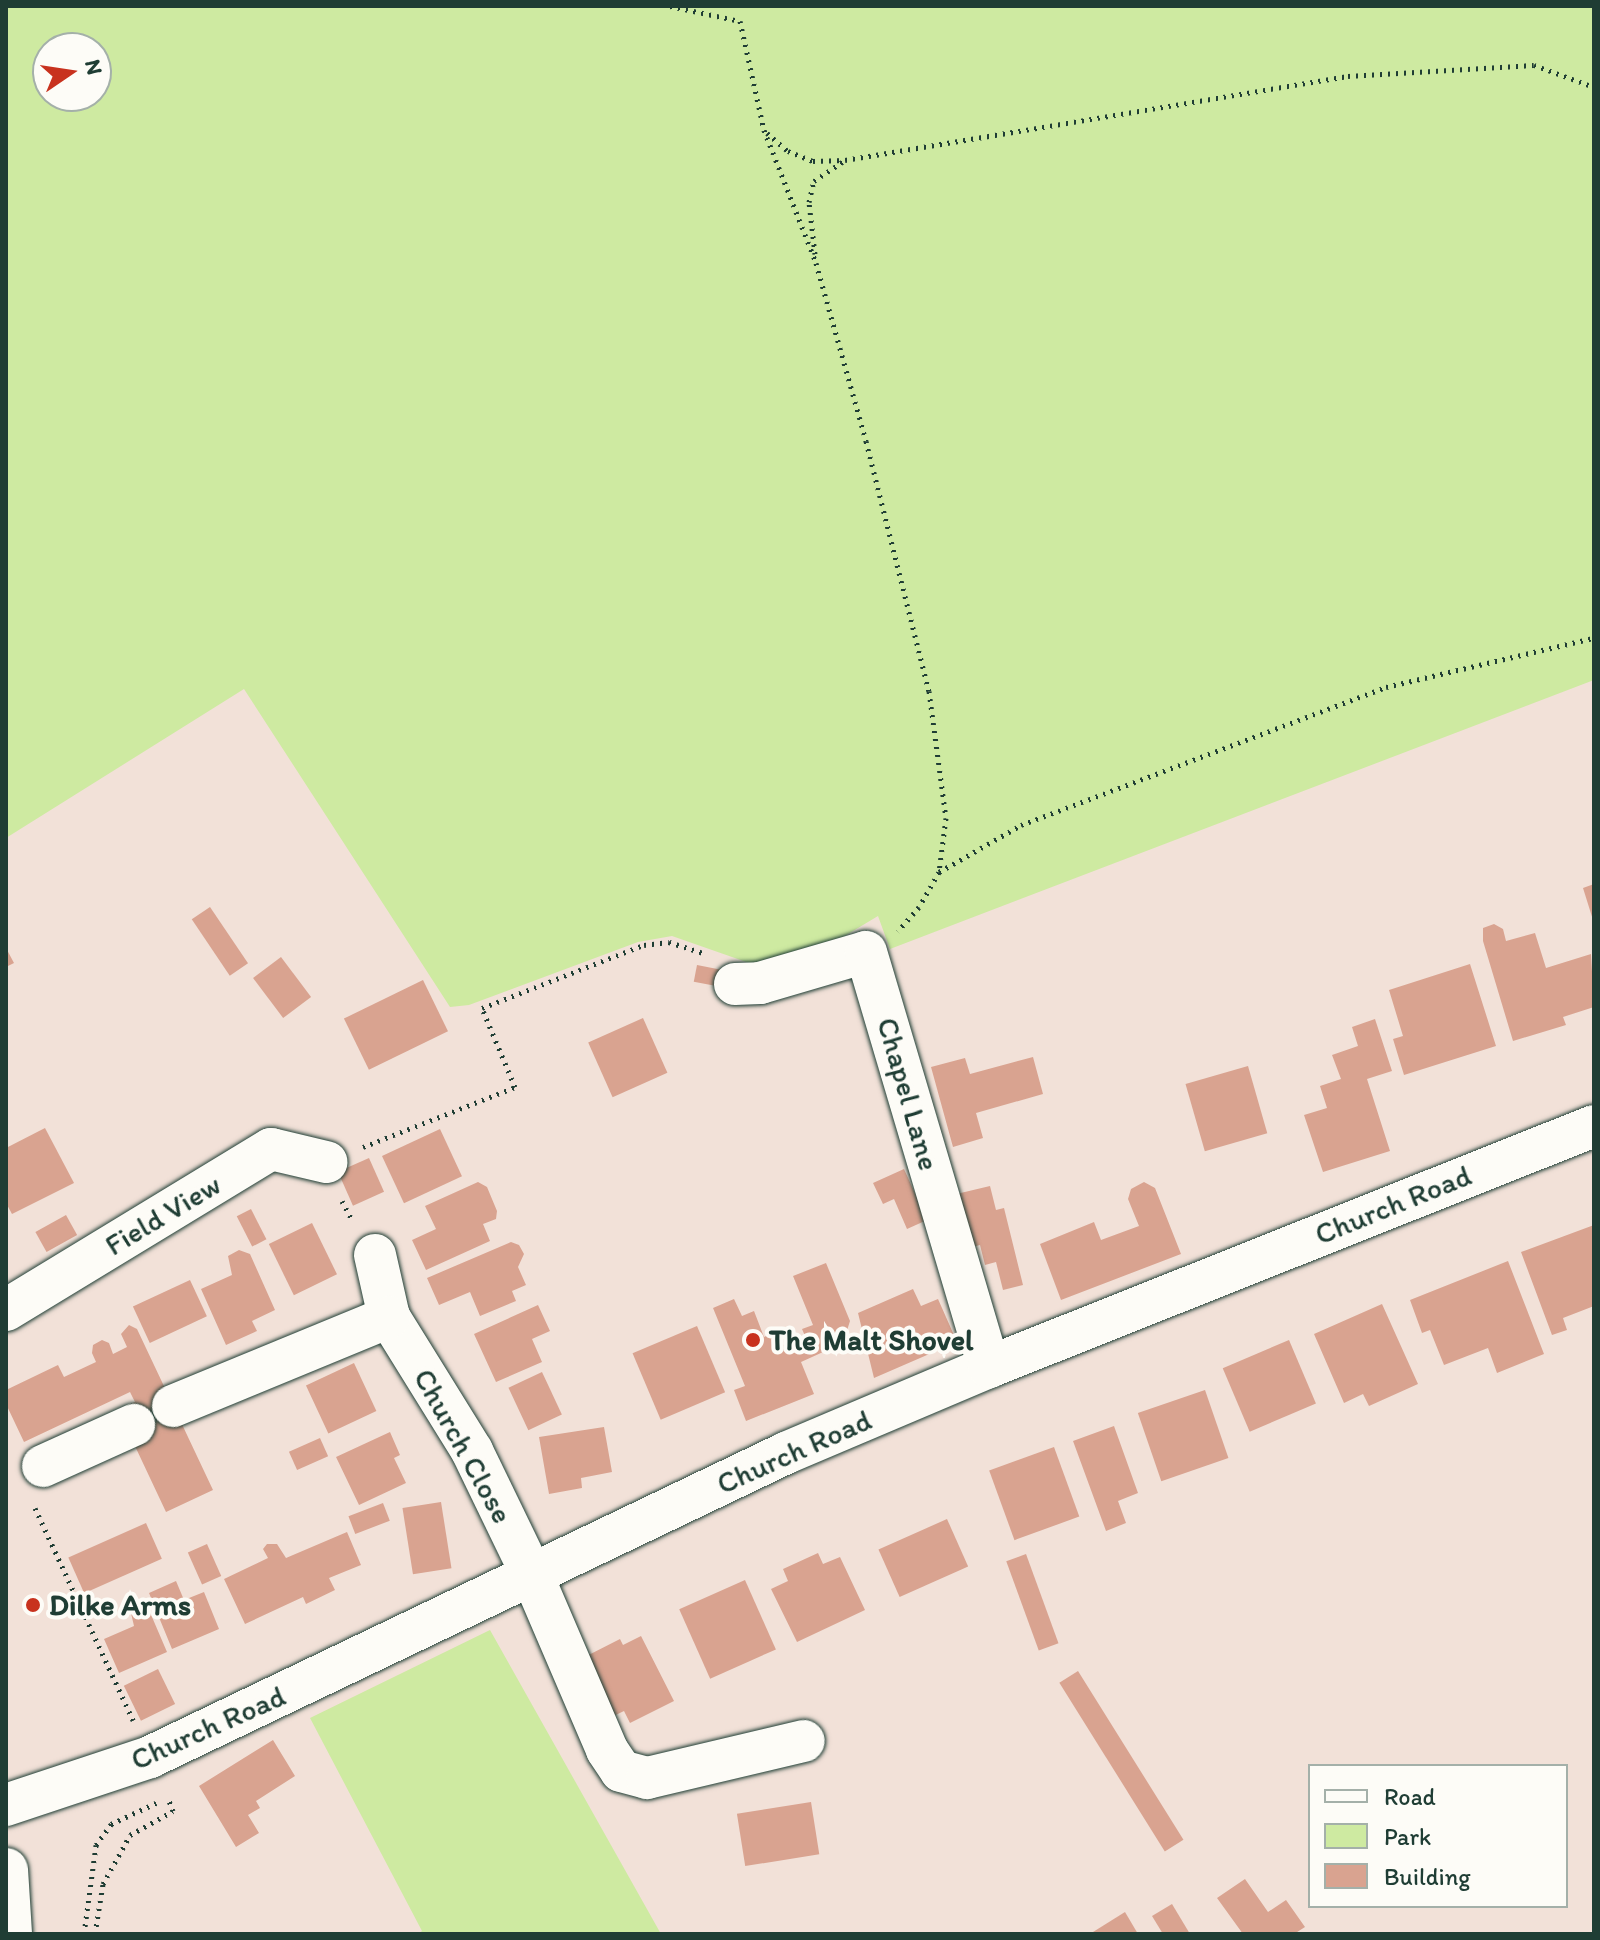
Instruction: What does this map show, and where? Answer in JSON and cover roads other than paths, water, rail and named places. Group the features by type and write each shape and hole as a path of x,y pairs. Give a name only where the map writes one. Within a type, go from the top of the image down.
{"highway":[{"path":"6,1870 10,1934"}],"street":[{"name":"Chapel Lane","path":"723,970 760,983 866,952 989,1367"},
{"name":"Church Road","path":"6,1805 150,1757 533,1577 786,1453 989,1367 1594,1126"},
{"name":"Field View","path":"6,1310 271,1149 331,1176"},
{"name":"Church Close","path":"375,1255 389,1317 472,1451 533,1577 607,1750 621,1771 647,1778 804,1741"},
{"path":"173,1406 389,1317"},
{"path":"38,1484 134,1425"}],"place":[{"name":"The Malt Shovel","path":"753,1340"},
{"name":"Dilke Arms","path":"33,1605"}]}
